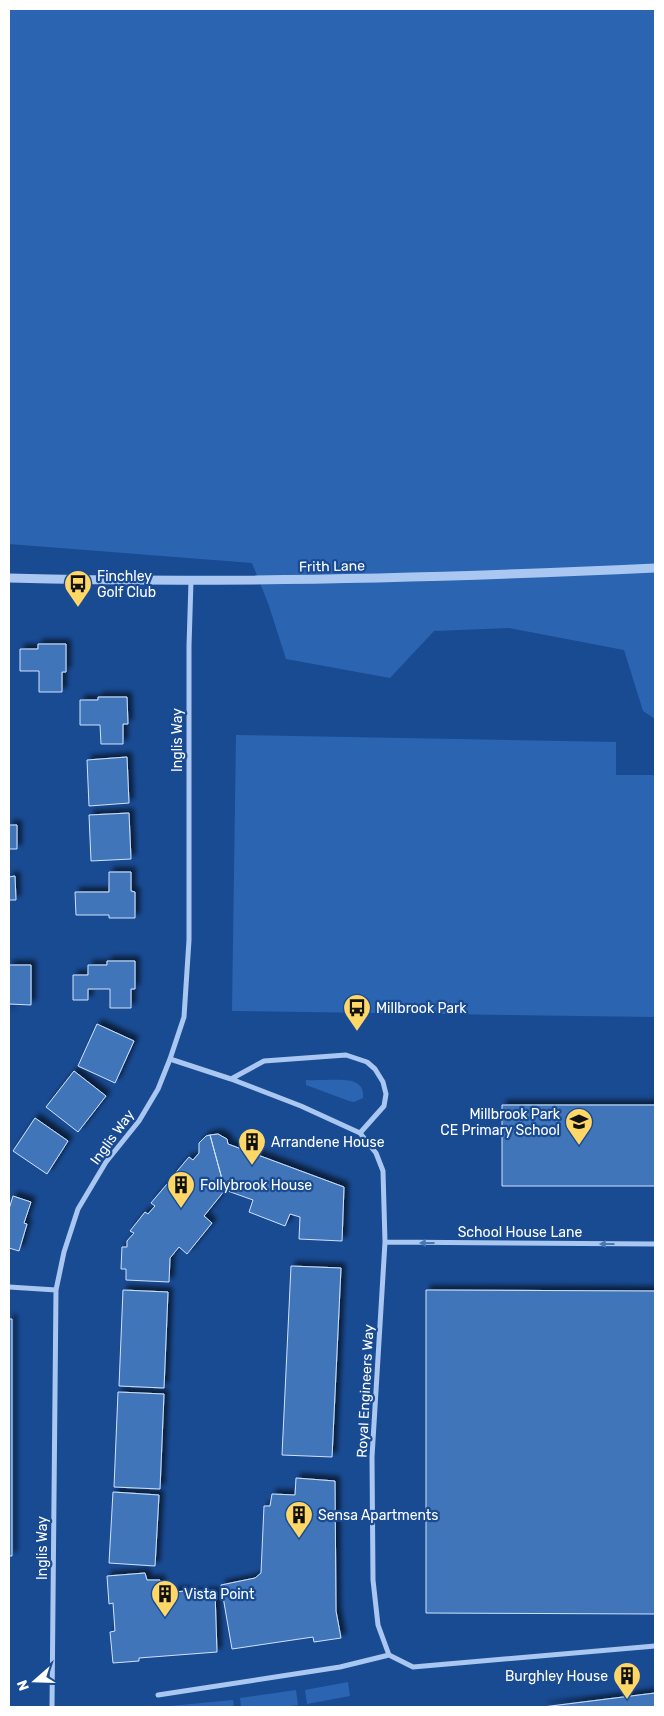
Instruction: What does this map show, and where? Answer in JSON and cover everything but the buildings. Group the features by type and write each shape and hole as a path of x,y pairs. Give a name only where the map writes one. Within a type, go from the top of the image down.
{"street":[{"name":"Frith Lane","path":"9,578 191,581 309,580 534,574 655,568"},
{"name":"Inglis Way","path":"52,1707 56,1290 64,1252 78,1209 106,1162 158,1090 184,1017 189,940 189,646 191,581"},
{"path":"231,1079 264,1061 346,1056 366,1062 376,1069 383,1082 386,1094 384,1106 360,1133"},
{"name":"Royal Engineers Way","path":"170,1060 231,1079 301,1106 360,1133 376,1153 383,1171 385,1242 372,1457 373,1580 378,1625 389,1655"},
{"name":"School House Lane","path":"385,1242 655,1244"},
{"path":"9,1287 56,1290"},
{"path":"158,1695 340,1668 389,1655 413,1667 655,1646"}],"shaded area":[{"path":"9,9 655,9 655,719 643,711 624,650 509,628 434,631 390,678 286,659 268,603 252,563 9,544"},
{"path":"236,735 616,742 616,775 655,775 655,1017 232,1011"},
{"path":"306,1080 354,1082 362,1088 363,1098 354,1102 349,1101 306,1085"},
{"path":"348,1682 350,1696 307,1704 305,1690"},
{"path":"296,1690 298,1705 241,1707 240,1698"},
{"path":"233,1700 234,1707 159,1707"}],"place":[{"name":"Finchley Golf Club","path":"78,608"},
{"name":"Millbrook Park","path":"357,1032"},
{"name":"Millbrook Park CE Primary School","path":"579,1146"},
{"name":"Arrandene House","path":"252,1166"},
{"name":"Follybrook House","path":"181,1209"},
{"name":"Sensa Apartments","path":"299,1539"},
{"name":"Vista Point","path":"165,1618"},
{"name":"Burghley House","path":"627,1700"}]}
